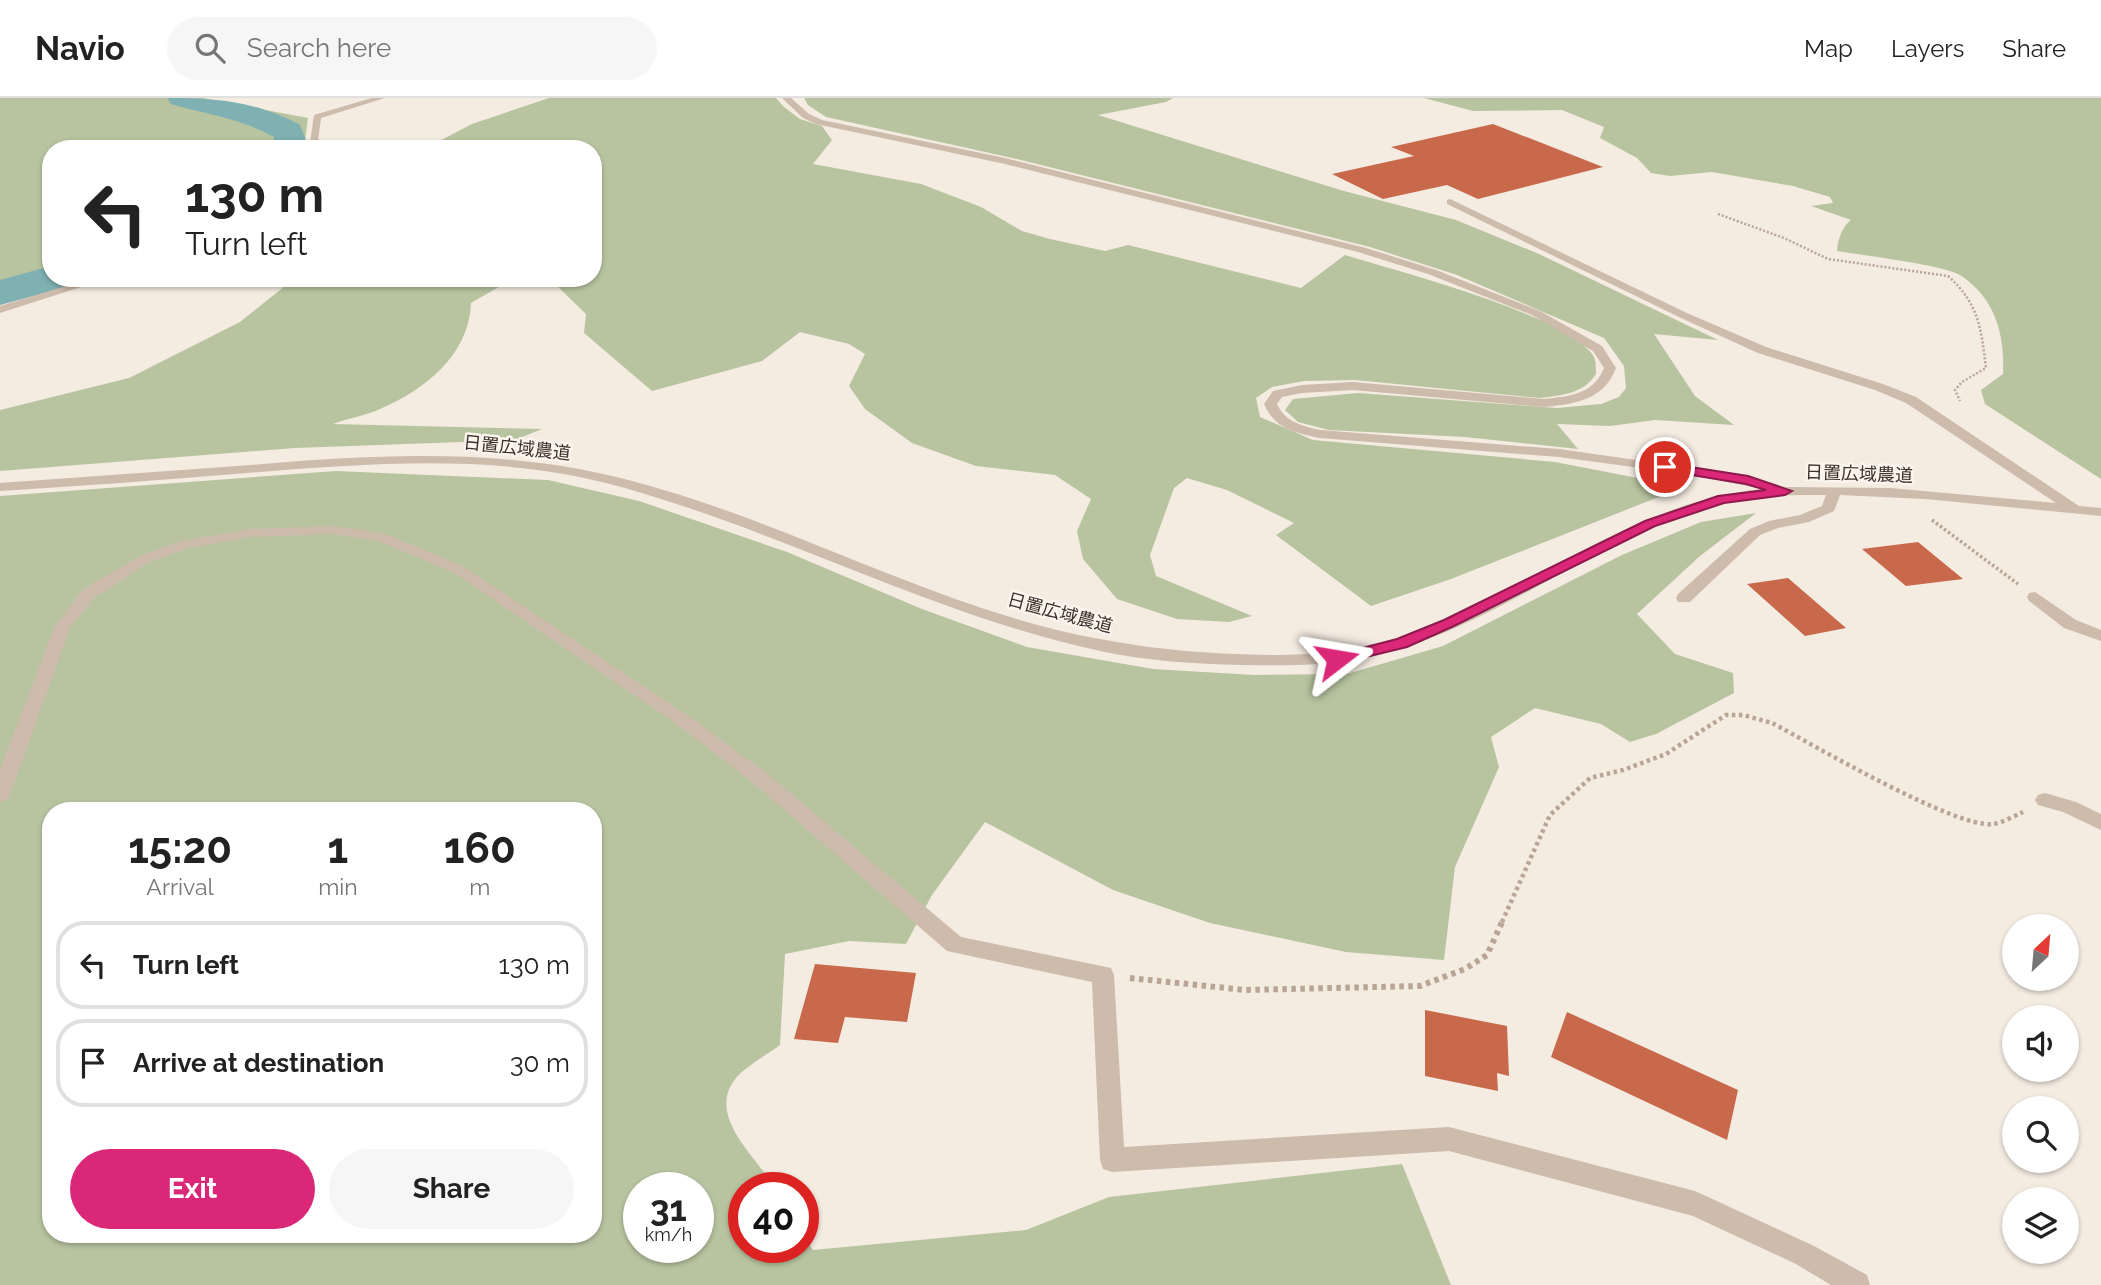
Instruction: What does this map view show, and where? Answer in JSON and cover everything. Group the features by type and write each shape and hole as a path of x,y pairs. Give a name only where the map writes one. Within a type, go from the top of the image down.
{"street":[{"path":"314,140 317,117 381,98"},
{"path":"786,98 806,116 819,122 1005,161 1362,250 1432,272 1536,313 1598,349 1610,368 1607,382 1595,393 1573,400 1544,403 1353,386 1302,389 1279,394 1270,404 1274,416 1287,426 1320,434 1463,443 1639,464 1748,480 1785,491"},
{"path":"1450,202 1685,316 1762,350 1879,387 1911,400 2076,510"},
{"path":"0,310 75,287"},
{"name":"日置広域農道","path":"0,487 431,458 528,466 602,477 681,500 768,530 945,600 1047,632 1104,646 1166,654 1260,660 1337,659 1402,643 1449,623 1650,523 1723,499 1785,491 1834,491 1960,498 2101,512"},
{"path":"1684,598 1755,532 1774,524 1804,519 1829,508 1834,491"},
{"path":"0,795 62,627 88,594 145,559 186,544 251,533 332,530 378,536 458,569 681,719 760,778 955,945 1103,975 1112,1160 1449,1139 1695,1204 1805,1255 1857,1285"},
{"path":"2035,597 2070,624 2101,636"},
{"path":"2045,800 2069,807 2101,823"}],"path":[{"path":"1718,214 1784,238 1828,259 1948,276 1962,288 1978,311 1986,368 1962,382 1955,390 1966,407"},
{"path":"1929,518 2035,597"},
{"path":"1103,975 1245,990 1375,989 1420,986 1465,968 1488,955 1537,839 1550,815 1570,795 1590,778 1623,770 1666,754 1726,715 1743,715 1772,723 1937,809 1969,822 1993,824 2045,800"}],"green space":[{"path":"0,98 203,98 308,118 305,140 42,140 42,287 57,287 0,305"},
{"path":"549,98 776,98 800,119 822,126 832,140 813,164 921,184 981,207 1022,231 1050,239 1105,251 1128,245 1301,288 1345,255 1439,283 1518,311 1579,341 1594,357 1596,374 1579,390 1540,398 1355,380 1304,381 1272,387 1256,398 1260,417 1313,440 1555,462 1684,487 1451,579 1371,606 1276,535 1294,523 1227,490 1187,478 1174,488 1150,555 1156,576 1252,616 1229,622 1177,619 1117,599 1083,559 1077,531 1091,499 1055,475 976,466 912,443 865,409 849,386 865,354 849,344 800,332 762,361 652,391 584,333 586,314 558,287 602,287 602,140 441,140 472,124"},
{"path":"804,98 1173,98 1166,102 1098,115 1344,191 1456,220 1539,254 1718,340 1654,334 1695,396 1734,425 1655,420 1610,426 1557,424 1578,449 1465,437 1329,430 1298,422 1285,410 1293,399 1358,393 1557,408 1601,404 1619,397 1626,388 1624,366 1604,338 1457,275 1370,247 1017,159 826,117 808,105"},
{"path":"1424,98 2101,98 2101,479 1985,404 1981,390 2003,374 2002,345 2000,331 1990,306 1972,284 1951,271 1837,251 1841,234 1851,220 1811,206 1833,203 1830,197 1793,186 1712,172 1670,176 1651,173 1637,158 1600,138 1604,127 1562,110 1473,111"},
{"path":"284,287 499,287 471,303 462,339 453,355 428,381 380,409 333,424 542,429 515,440 295,448 0,471 0,410 129,378 240,322"},
{"path":"336,471 548,480 639,501 787,552 922,609 1027,647 1153,669 1254,675 1347,674 1443,646 1622,555 1701,522 1756,513 1700,556 1637,614 1675,654 1733,673 1734,693 1656,734 1630,742 1601,724 1535,708 1491,737 1499,767 1455,867 1444,960 1346,952 1210,923 1113,890 985,822 932,895 906,944 849,941 785,954 780,1045 741,1073 728,1092 726,1107 730,1121 737,1136 764,1172 728,1172 728,1263 819,1263 819,1249 1026,1230 1109,1197 1402,1164 1451,1285 0,1285 0,496"}],"building":[{"path":"1493,124 1603,167 1478,199 1447,185 1383,199 1332,174 1414,156 1391,147"},
{"path":"1918,542 1963,579 1906,586 1862,549"},
{"path":"1788,578 1846,628 1805,636 1747,584"},
{"path":"815,964 916,973 907,1022 845,1017 838,1043 794,1039"},
{"path":"1425,1010 1507,1026 1509,1076 1497,1073 1498,1091 1425,1076"},
{"path":"1567,1012 1738,1090 1727,1140 1551,1057"}],"waterway":[{"path":"182,98 277,125 289,132 291,140"},
{"path":"0,293 42,281"}],"route":[{"path":"1337,659 1402,643 1449,623 1650,523 1723,499 1785,491 1748,480 1665,467"}]}
